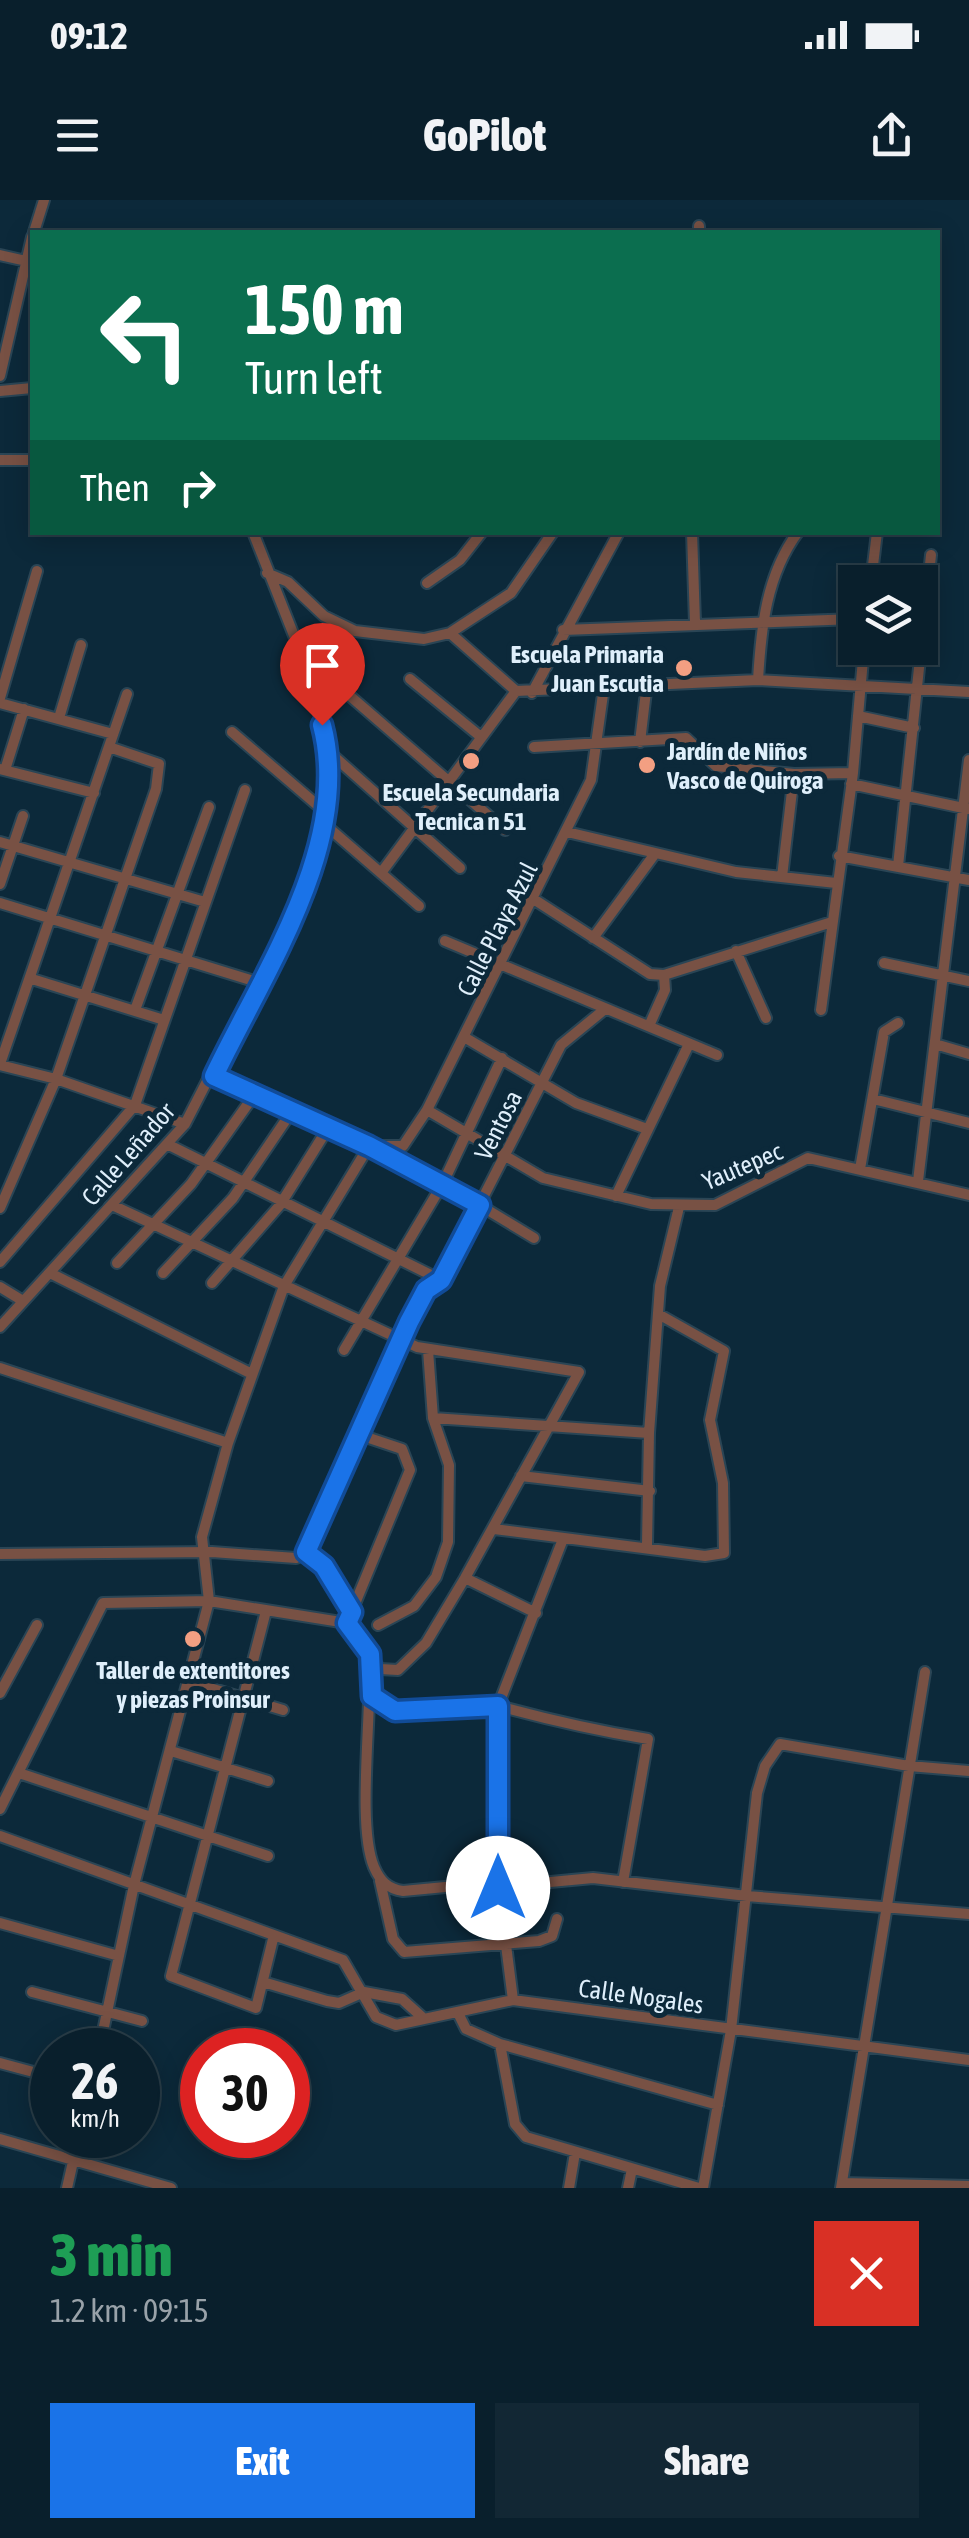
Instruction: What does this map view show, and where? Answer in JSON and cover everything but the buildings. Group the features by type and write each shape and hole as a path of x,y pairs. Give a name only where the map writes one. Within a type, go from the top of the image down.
{"street":[{"path":"35,230 44,200"},
{"path":"0,376 30,246"},
{"path":"0,255 26,261"},
{"path":"0,391 30,388"},
{"path":"0,460 30,460"},
{"path":"254,535 308,672 329,752 460,868"},
{"path":"427,583 460,560 480,535"},
{"path":"266,572 288,582 324,616 356,631 424,639 450,634 511,592 551,535"},
{"path":"532,692 562,630 617,535"},
{"path":"691,535 695,623"},
{"path":"758,680 762,621 783,556 796,535"},
{"path":"873,565 877,535"},
{"path":"930,565 932,555"},
{"path":"37,571 0,700 113,734"},
{"path":"562,630 838,619"},
{"path":"450,634 516,691 758,680 861,682 969,692"},
{"path":"59,718 81,645"},
{"path":"822,1010 862,665"},
{"path":"898,866 919,665"},
{"path":"308,672 350,696 505,830"},
{"path":"410,679 481,737"},
{"path":"640,742 647,683"},
{"name":"Calle Playa Azul","path":"369,1146 403,1146 427,1110 535,900 591,780 604,687"},
{"path":"381,872 516,691"},
{"path":"126,694 0,1065 56,1079 184,1124"},
{"path":"24,709 2,770 94,793"},
{"path":"858,716 914,728"},
{"path":"232,732 419,906"},
{"path":"534,747 686,738 716,766 852,778 906,796 966,808"},
{"path":"0,1208 56,1079 126,879 160,764 109,747"},
{"name":"Calle Leñador","path":"0,1327 169,1145 214,1076 313,875 329,752"},
{"path":"918,1182 940,976 964,879 969,760"},
{"path":"782,876 794,774"},
{"path":"0,1262 135,1105 245,790"},
{"path":"135,1010 208,807"},
{"path":"0,884 24,816"},
{"path":"567,832 654,855 836,883"},
{"path":"0,842 205,902"},
{"path":"592,938 654,855"},
{"path":"839,856 964,879"},
{"path":"535,900 650,974 664,975 832,922"},
{"path":"0,903 258,982"},
{"path":"445,942 718,1055"},
{"path":"736,951 766,1018"},
{"path":"884,963 969,981"},
{"path":"649,1026 665,990 664,975"},
{"path":"32,979 164,1020"},
{"name":"Ventosa","path":"306,1552 400,1340 426,1290 441,1280 560,1045 605,1008"},
{"path":"860,1168 884,1032 898,1023"},
{"path":"464,1037 541,1084 647,1129"},
{"path":"616,1196 689,1044"},
{"path":"935,1044 969,1054"},
{"path":"344,1350 444,1184 502,1058"},
{"path":"214,1076 369,1146 444,1184 534,1238"},
{"path":"117,1263 208,1164 255,1094"},
{"path":"873,1099 969,1123"},
{"name":"Yautepec","path":"427,1110 560,1185 679,1207 715,1205 808,1158 969,1195"},
{"path":"163,1273 245,1182 292,1111"},
{"path":"212,1283 283,1200 328,1128"},
{"path":"169,1145 441,1280"},
{"path":"104,2028 134,1884 209,1601 201,1554 228,1443 284,1286 369,1146"},
{"path":"0,1554 296,1558 306,1552 324,1566 380,1669 398,1670 426,1643 466,1578 579,1372 428,1350 400,1340 112,1205"},
{"path":"647,1545 649,1432 660,1286 679,1207"},
{"path":"50,1273 250,1373"},
{"path":"0,1287 23,1301"},
{"path":"494,1529 647,1545 705,1556 724,1554 727,1540 723,1483 710,1420 724,1351 660,1314"},
{"path":"378,1624 414,1606 436,1577 448,1542 450,1465 433,1418 428,1350"},
{"path":"0,1368 228,1443"},
{"path":"433,1418 649,1432"},
{"path":"349,1618 410,1470 402,1450 357,1434"},
{"path":"522,1476 650,1491"},
{"path":"512,2000 498,1884 498,1706 563,1539"},
{"path":"466,1578 536,1613"},
{"path":"0,1809 103,1604 209,1601 266,1611 349,1618"},
{"path":"0,1836 189,1906 274,1936 256,2008 171,1976 189,1906 209,1838 266,1611"},
{"path":"0,1692 37,1625"},
{"path":"370,1654 370,1856 380,1878 393,1939 404,1952 505,1942 552,1936 558,1919"},
{"path":"925,1672 868,2047 842,2186 969,2186"},
{"path":"190,1682 284,1710"},
{"path":"372,1696 395,1711 498,1706 648,1738 623,1882"},
{"path":"500,2044 515,2124 526,2137 701,2188 731,2030 758,1792 765,1766 780,1744 909,1766 969,1771"},
{"path":"170,1751 268,1780"},
{"path":"0,1778 16,1778 268,1856"},
{"path":"380,1878 387,1886 402,1891 593,1878 746,1896 969,1914"},
{"path":"0,1923 119,1956"},
{"name":"Calle Nogales","path":"274,1936 343,1960 369,2006 383,2021 396,2025 512,2000 969,2060"},
{"path":"263,1982 339,2003 364,1992 402,1999 431,2016"},
{"path":"32,1992 142,2021"},
{"path":"458,2013 466,2029 500,2044 718,2104"},
{"path":"0,2063 30,2071"},
{"path":"0,2139 171,2188"},
{"path":"569,2188 575,2153"},
{"path":"67,2188 73,2160"},
{"path":"628,2188 632,2169"}],"place":[{"name":"Escuela Primaria Juan Escutia","path":"684,668"},
{"name":"Escuela Secundaria Tecnica n 51","path":"471,761"},
{"name":"Jardín de Niños Vasco de Quiroga","path":"647,765"},
{"name":"Taller de extentitores y piezas Proinsur","path":"193,1639"}],"route":[{"path":"322,725 329,752 313,875 214,1076 369,1146 480,1205 441,1280 426,1290 409,1322 306,1552 324,1566 352,1612 347,1623 370,1654 372,1696 395,1711 498,1706 498,1888"}]}
